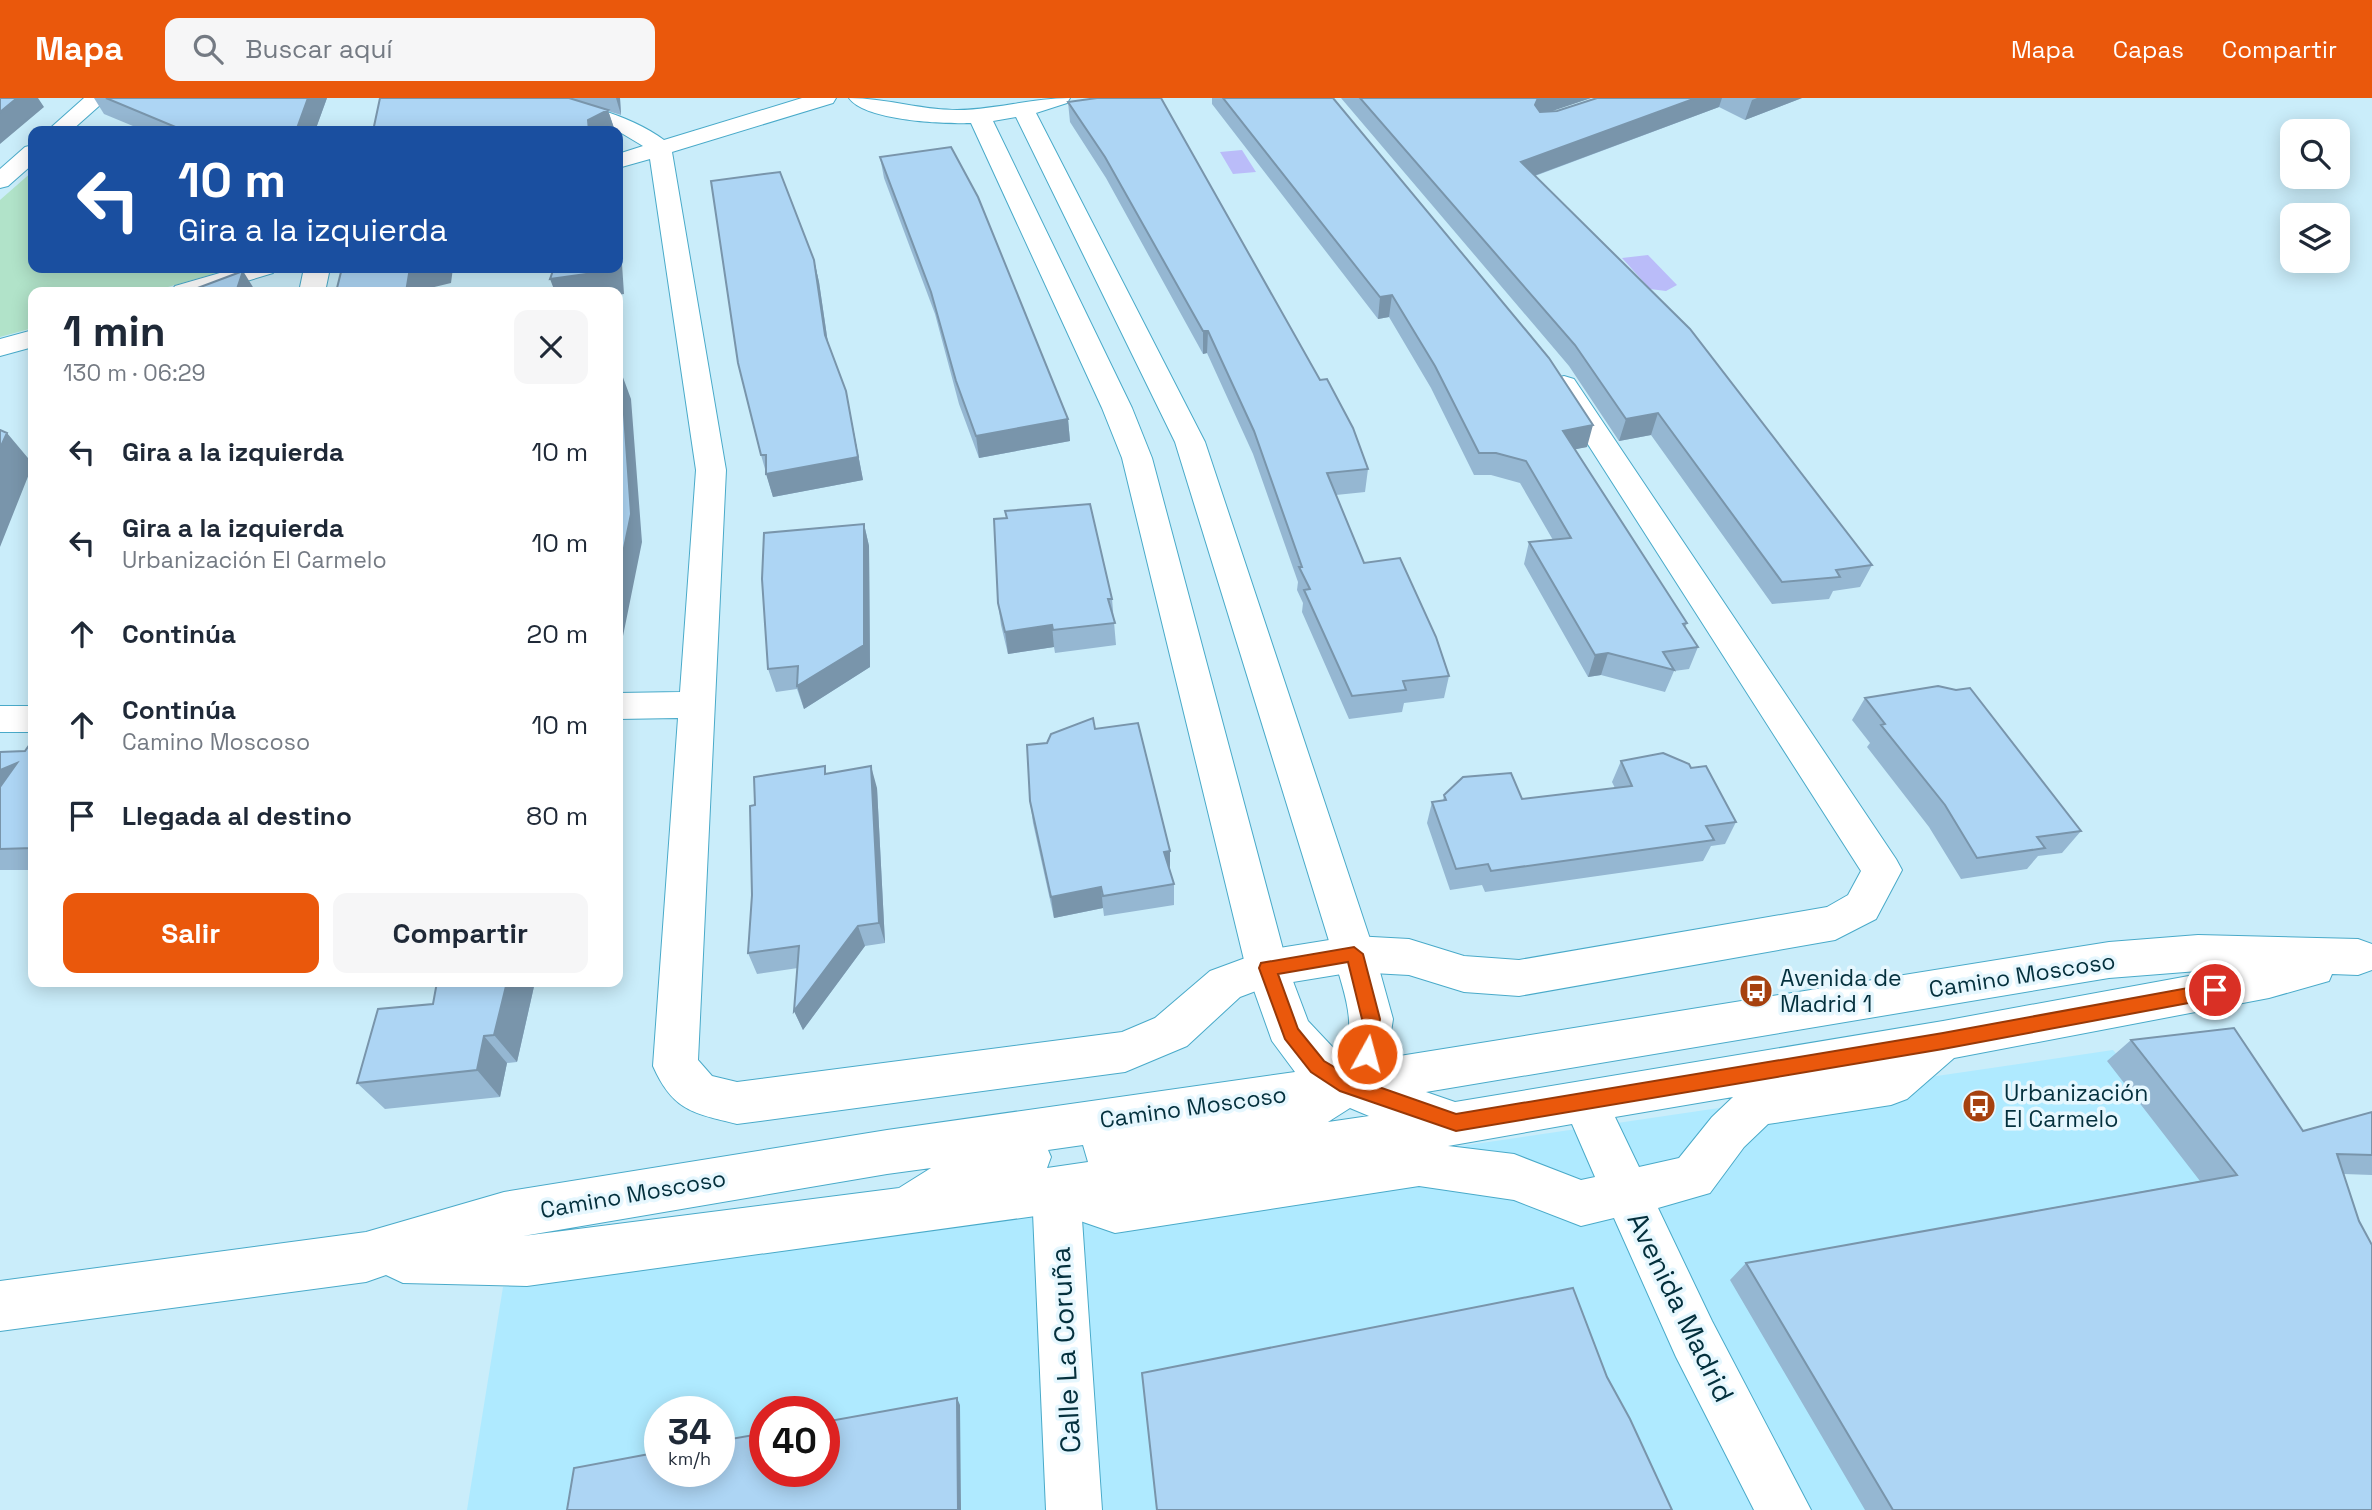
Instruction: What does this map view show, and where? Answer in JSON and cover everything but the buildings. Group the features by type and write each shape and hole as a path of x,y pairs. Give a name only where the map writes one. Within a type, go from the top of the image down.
{"street":[{"path":"72,126 97,98"},
{"path":"538,98 617,126"},
{"path":"623,159 825,98"},
{"path":"860,98 889,109 929,115 979,115 1023,109 1059,98"},
{"path":"902,1212 981,1164 1289,1122 1347,1085 1367,1054 1371,1019 1354,954 1190,443 1023,109"},
{"path":"979,115 1117,408 1137,458 1267,968 1291,1034 1317,1066 1347,1085 1456,1123"},
{"path":"623,128 640,134 660,148 711,470 675,1066 699,1094 737,1103 1125,1052 1171,1032 1225,984 1267,968 1354,954 1409,957 1464,974 1520,978 1835,923 1863,907 1882,870 1549,363"},
{"path":"0,181 28,158"},
{"path":"201,287 247,273"},
{"path":"0,348 28,340"},
{"path":"623,706 695,705"},
{"path":"0,719 28,719"},
{"name":"Camino Moscoso","path":"0,1306 366,1257 504,1216 901,1150 1347,1085 2109,960 2198,953 2365,955"},
{"name":"Camino Moscoso","path":"366,1257 527,1261 1056,1190 1943,1041 2270,980 2365,955"},
{"path":"1442,1069 1494,1085 1584,1101 1634,1062 1839,1030 1861,1000"},
{"path":"1056,1190 1115,1210 1419,1164 1514,1177 1581,1202 1693,1177 1728,1132 1756,1105 1891,1084 1943,1041"},
{"name":"Avenida Madrid","path":"1584,1101 1694,1339 1783,1510"},
{"name":"Calle La Coruña","path":"1056,1190 1074,1510"}],"shaded area":[{"path":"1242,150 1256,172 1233,174 1220,152"},
{"path":"1648,255 1677,285 1666,291 1650,289 1622,258"},
{"path":"2113,1050 2372,1349 2372,1510 467,1510 503,1287"}],"green space":[{"path":"28,175 28,273 216,273 168,287 28,287 28,329 0,337 0,200"}],"place":[{"name":"Avenida de Madrid 1","path":"1756,991"},
{"name":"Urbanización El Carmelo","path":"1979,1106"}],"route":[{"path":"1367,1054 1371,1019 1354,954 1267,968 1291,1034 1317,1066 1347,1085 1456,1123 1943,1041 2215,990"}]}
